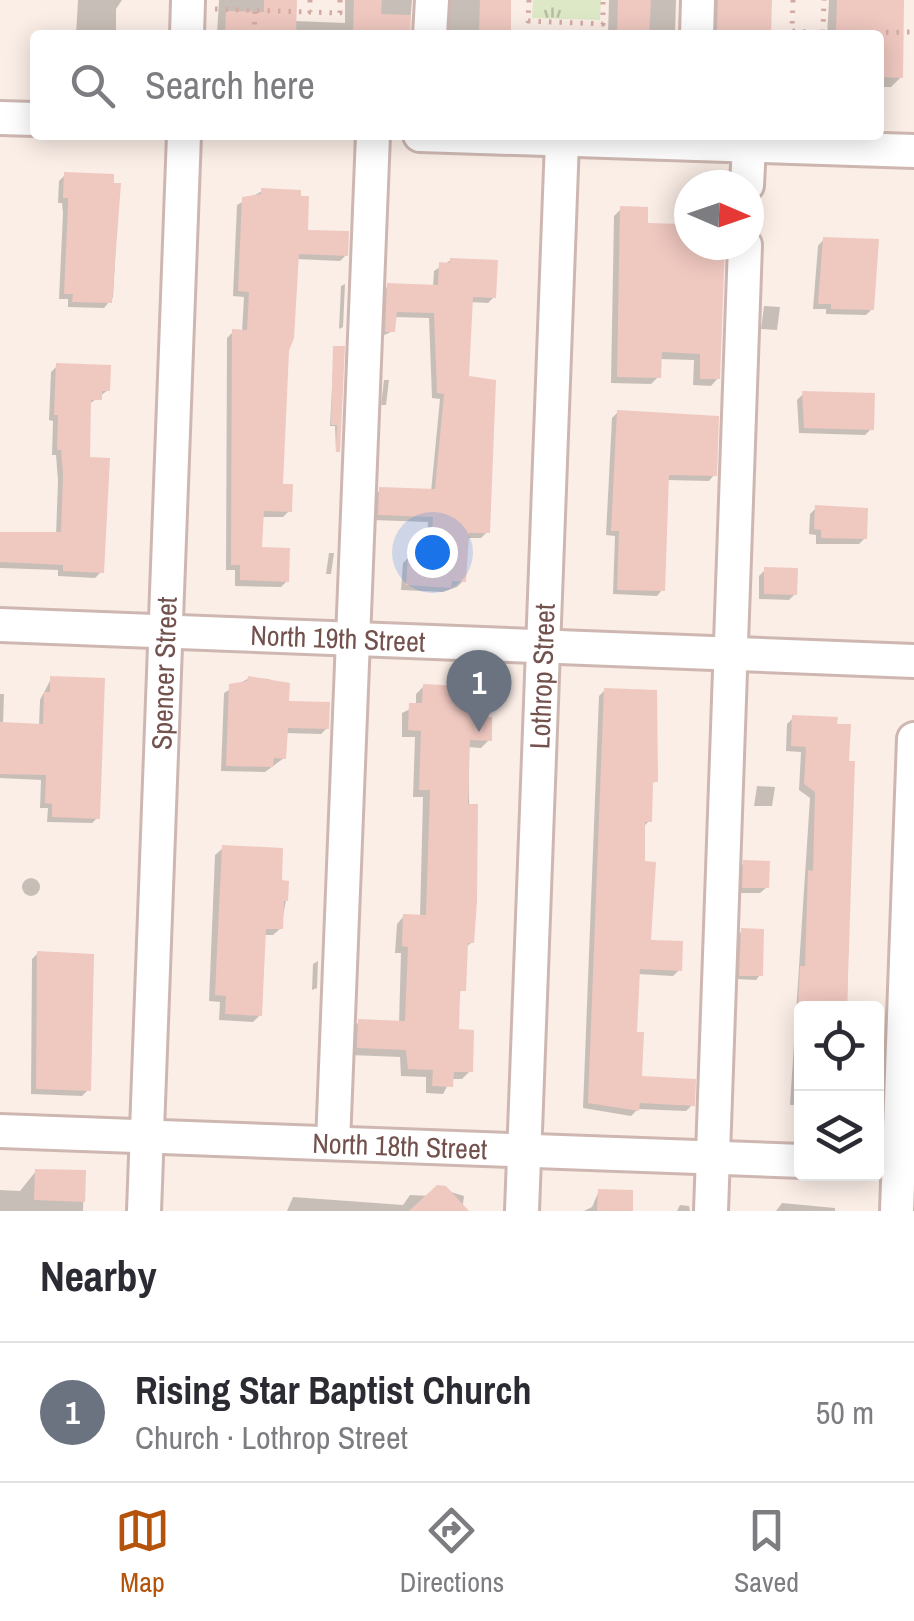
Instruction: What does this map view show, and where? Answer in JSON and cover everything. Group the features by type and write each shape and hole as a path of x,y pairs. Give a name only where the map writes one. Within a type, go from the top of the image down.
{"street":[{"path":"430,30 432,0"},
{"path":"696,30 698,0"},
{"path":"190,30 202,5"},
{"path":"0,118 30,119"},
{"name":"Spencer Street","path":"144,1211 184,140"},
{"path":"333,1143 373,140"},
{"path":"539,140 628,140"},
{"path":"704,140 914,151"},
{"name":"Lothrop Street","path":"522,1211 562,141"},
{"path":"748,170 749,144"},
{"path":"711,1211 744,260"},
{"name":"North 19th Street","path":"0,626 914,661"},
{"path":"897,1211 914,739"},
{"name":"North 18th Street","path":"0,1131 794,1161"}],"path":[{"path":"310,0 310,12"},
{"path":"202,5 340,12 340,0"},
{"path":"529,0 528,22 602,24 604,0"},
{"path":"792,30 793,0"},
{"path":"823,30 824,0"},
{"path":"254,30 255,10"},
{"path":"566,23 566,30"},
{"path":"884,34 914,32"}],"green space":[{"path":"533,0 601,0 600,20 532,18"}],"building":[{"path":"264,0 297,0 296,30 225,30 226,11 264,12"},
{"path":"354,0 382,0 381,14 411,15 410,30 353,30"},
{"path":"480,0 511,0 511,30 479,30"},
{"path":"618,0 651,0 649,30 617,30"},
{"path":"718,0 772,0 771,30 717,30"},
{"path":"837,0 904,0 903,78 884,77 884,30 836,30"},
{"path":"64,172 114,174 114,183 121,183 112,303 72,302 73,294 64,294 68,198 63,198"},
{"path":"261,188 301,190 301,196 309,196 308,230 349,231 348,256 299,254 294,338 289,351 283,484 293,484 292,512 264,511 262,547 290,548 289,582 240,580 240,565 231,565 232,329 247,330 249,292 238,291 242,197 261,194"},
{"path":"620,206 648,207 648,223 674,224 674,260 724,260 720,379 700,379 700,354 662,352 661,378 617,377"},
{"path":"823,237 879,239 874,310 831,309 831,304 818,304"},
{"path":"450,258 498,260 496,298 473,297 469,376 496,380 490,533 469,533 466,582 452,581 451,588 406,585 408,554 431,555 433,517 378,515 379,487 435,489 444,394 437,393 434,313 397,312 395,332 385,332 387,283 438,285 439,262 450,263"},
{"path":"333,346 345,346 340,452 336,452 337,425 331,425"},
{"path":"56,363 111,365 110,391 102,391 102,400 91,400 90,457 110,458 104,573 63,571 63,565 0,562 0,532 61,532 63,474 61,450 57,450 58,415 54,415"},
{"path":"802,391 875,393 874,430 804,428"},
{"path":"617,410 719,416 717,476 669,475 665,591 617,590 619,531 611,531"},
{"path":"815,505 868,508 867,539 821,538 821,530 814,529"},
{"path":"764,567 798,568 797,595 764,594"},
{"path":"50,676 105,678 100,819 52,817 52,804 45,803 46,775 0,774 0,722 43,724 44,692 50,692"},
{"path":"248,676 290,683 289,701 330,702 329,729 288,728 286,759 274,758 273,767 226,766 229,684 247,681"},
{"path":"423,684 486,687 485,717 492,717 492,741 470,740 468,804 478,804 477,901 474,943 468,943 466,991 460,991 459,1029 474,1030 473,1072 454,1072 453,1087 432,1086 433,1070 408,1069 406,1050 357,1048 358,1019 405,1021 408,947 402,946 403,914 426,915 430,790 419,790 421,731 408,730 409,703 422,703"},
{"path":"604,688 657,690 658,782 653,782 652,822 645,822 645,861 656,862 651,940 683,941 682,971 640,969 637,1032 644,1032 642,1076 696,1079 695,1106 640,1103 639,1111 588,1103"},
{"path":"792,715 838,717 837,724 851,724 849,761 855,761 847,1001 798,1001 800,966 805,966 808,870 813,871 815,792 804,784 806,747 791,746"},
{"path":"222,845 283,848 282,880 289,881 288,901 284,901 283,929 266,929 262,1016 225,1014 226,996 215,995"},
{"path":"743,860 770,861 769,888 742,888"},
{"path":"741,928 764,929 763,976 739,976"},
{"path":"37,951 94,954 91,1091 36,1089"},
{"path":"35,1169 86,1170 85,1202 34,1200"},
{"path":"437,1185 446,1186 469,1211 409,1211"},
{"path":"598,1189 633,1190 633,1211 597,1211"}],"place":[{"name":"Rising Star Baptist Church","path":"479,732"}]}
